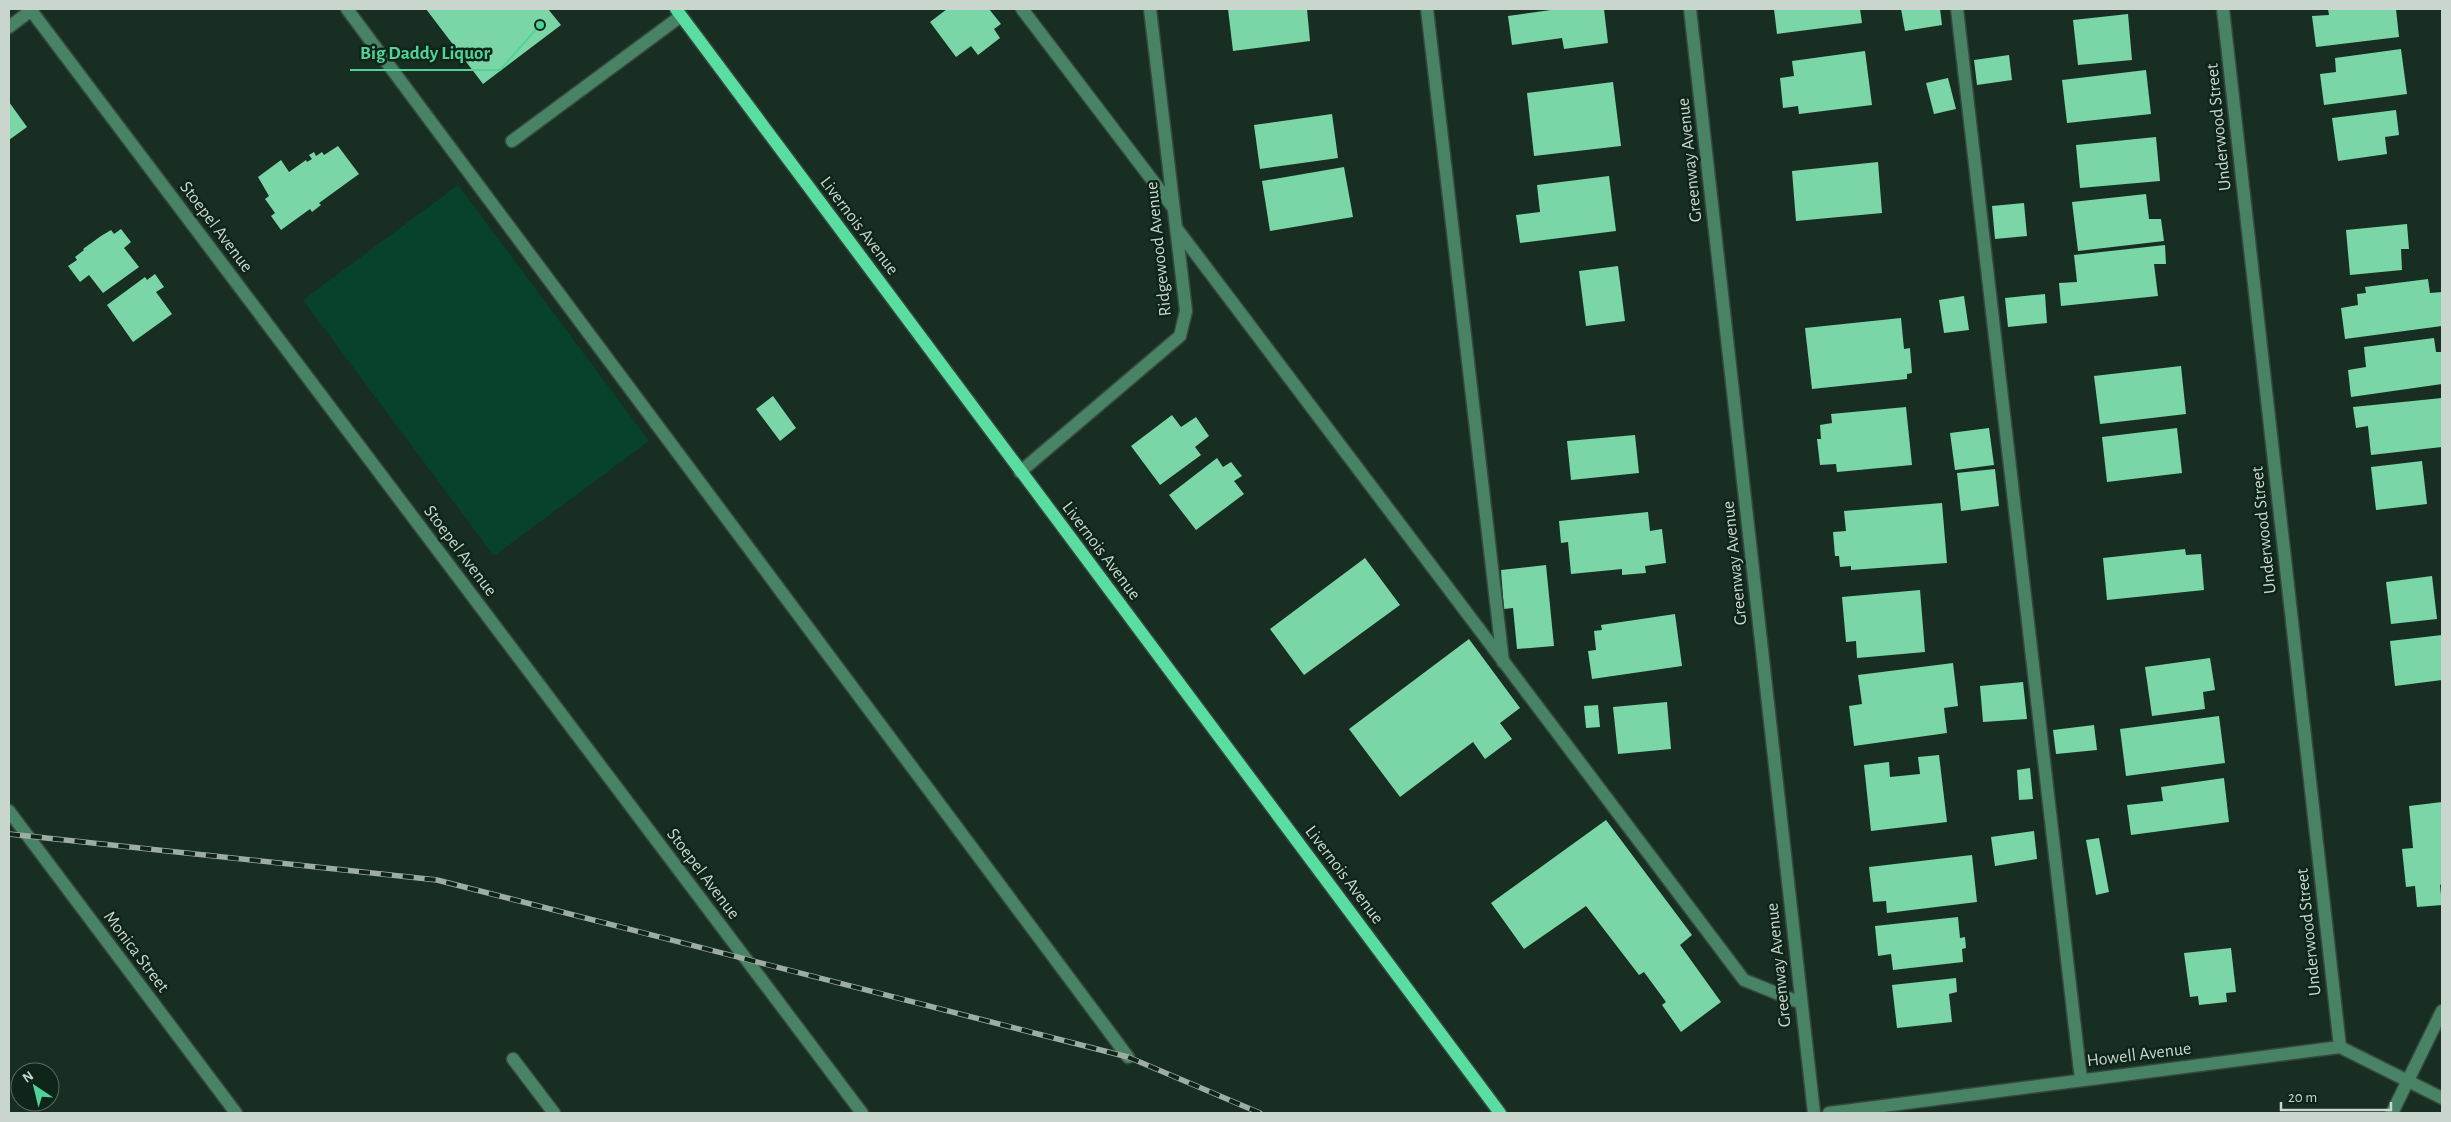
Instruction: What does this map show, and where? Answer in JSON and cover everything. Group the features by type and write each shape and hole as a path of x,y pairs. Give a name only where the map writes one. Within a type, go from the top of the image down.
{"main road":[{"name":"Livernois Avenue","path":"678,12 1500,1113"}],"street":[{"path":"9,27 31,9"},
{"name":"Stoepel Avenue","path":"31,9 862,1113"},
{"path":"347,9 1128,1057"},
{"path":"1022,9 1172,206"},
{"name":"Ridgewood Avenue","path":"1020,472 1180,336 1186,311 1150,9"},
{"path":"1427,9 1503,662"},
{"name":"Greenway Avenue","path":"1690,9 1814,1113"},
{"path":"1957,9 2081,1080"},
{"name":"Underwood Street","path":"2223,9 2340,1047"},
{"path":"512,141 678,12"},
{"path":"1177,229 1744,980 1801,1003"},
{"name":"Monica Street","path":"9,812 236,1113"},
{"path":"2392,1113 2442,1011"},
{"path":"2340,1047 2442,1098"},
{"name":"Howell Avenue","path":"1829,1113 2340,1047"},
{"path":"513,1059 554,1113"}],"green space":[{"path":"458,185 649,441 494,556 303,300"}],"building":[{"path":"426,9 548,9 561,25 483,84"},
{"path":"947,9 989,9 1001,24 994,29 1000,38 978,55 971,46 956,57 930,22"},
{"path":"1228,9 1307,9 1310,41 1233,51"},
{"path":"1558,9 1604,9 1608,43 1564,49 1562,38 1512,45 1508,16"},
{"path":"1774,9 1860,9 1862,23 1777,34"},
{"path":"1901,9 1940,9 1942,25 1905,31"},
{"path":"2328,9 2396,9 2399,37 2316,47 2312,16 2329,15"},
{"path":"2128,14 2132,60 2078,65 2073,20"},
{"path":"2401,49 2407,94 2324,105 2320,74 2336,72 2335,58"},
{"path":"1865,51 1872,105 1799,114 1798,106 1783,108 1780,78 1794,76 1792,61"},
{"path":"2009,55 2012,80 1977,85 1974,60"},
{"path":"2146,70 2151,114 2067,123 2062,80"},
{"path":"1948,78 1956,109 1934,114 1926,83"},
{"path":"1613,82 1621,146 1534,156 1527,93"},
{"path":"9,102 27,127 9,140"},
{"path":"2396,110 2399,135 2385,137 2387,154 2338,161 2332,118"},
{"path":"1332,114 1338,158 1260,169 1254,125"},
{"path":"2156,137 2160,181 2080,188 2076,145"},
{"path":"338,146 359,174 319,203 321,205 312,212 310,209 281,230 271,216 275,213 265,199 269,196 258,177 281,160 289,172 306,160 307,162 312,159 309,155 314,152 316,156 322,152 324,155"},
{"path":"1878,162 1882,213 1796,221 1792,171"},
{"path":"1344,167 1353,217 1270,231 1262,181"},
{"path":"1609,176 1616,231 1520,243 1516,215 1540,212 1537,185"},
{"path":"2146,194 2149,219 2161,219 2164,241 2078,251 2072,202"},
{"path":"2024,203 2027,236 1995,239 1992,206"},
{"path":"2407,224 2409,249 2401,249 2402,270 2350,275 2346,230"},
{"path":"121,229 131,242 124,248 139,267 103,293 89,275 80,282 68,266 77,260 75,257 83,249 101,236 111,230 114,234"},
{"path":"2165,245 2166,264 2154,264 2158,296 2061,306 2059,283 2077,282 2074,255"},
{"path":"1618,266 1625,321 1586,326 1579,271"},
{"path":"155,274 164,287 156,292 172,314 133,342 107,305 145,277 147,280"},
{"path":"2428,279 2430,293 2442,292 2442,326 2345,339 2341,308 2358,305 2357,294 2366,293 2365,287"},
{"path":"2045,294 2047,323 2008,327 2005,298"},
{"path":"1964,296 1969,330 1944,333 1939,300"},
{"path":"1901,318 1904,349 1910,348 1912,373 1907,374 1907,379 1812,389 1805,328"},
{"path":"2434,338 2436,352 2442,352 2442,384 2351,397 2348,370 2366,367 2364,347"},
{"path":"2181,366 2186,414 2100,424 2094,376"},
{"path":"773,396 796,428 780,441 756,409"},
{"path":"2442,398 2442,447 2371,455 2368,426 2356,428 2353,407"},
{"path":"1906,407 1912,465 1837,472 1836,464 1820,465 1817,439 1821,439 1820,425 1832,423 1831,414"},
{"path":"1172,415 1181,427 1196,417 1209,436 1195,447 1201,455 1160,485 1131,446"},
{"path":"1989,428 1994,465 1955,470 1950,433"},
{"path":"2177,428 2182,473 2107,482 2102,437"},
{"path":"1635,435 1639,473 1571,480 1567,441"},
{"path":"1217,458 1223,467 1231,462 1242,476 1234,481 1244,494 1196,530 1169,495"},
{"path":"2422,461 2427,504 2376,510 2371,467"},
{"path":"1995,469 1999,506 1961,511 1957,473"},
{"path":"1942,503 1947,563 1851,570 1851,566 1840,567 1839,556 1835,556 1833,532 1846,531 1844,511"},
{"path":"1648,512 1650,531 1662,529 1666,563 1645,566 1646,573 1622,575 1622,569 1571,574 1568,542 1561,543 1559,521"},
{"path":"2185,549 2186,555 2201,554 2204,590 2107,600 2103,558"},
{"path":"1365,558 1400,605 1304,675 1270,629"},
{"path":"1546,565 1554,646 1517,649 1513,608 1504,609 1501,570"},
{"path":"2432,576 2437,619 2391,624 2386,582"},
{"path":"1920,590 1925,652 1857,658 1856,641 1846,642 1842,597"},
{"path":"1675,614 1682,666 1592,679 1588,651 1596,650 1594,631 1602,630 1601,625"},
{"path":"2442,635 2442,680 2395,686 2390,641"},
{"path":"1469,639 1520,708 1500,723 1512,739 1485,759 1473,742 1400,797 1349,729"},
{"path":"2210,658 2215,690 2203,692 2205,709 2152,716 2145,667"},
{"path":"1953,663 1958,706 1944,708 1947,733 1854,746 1849,706 1862,704 1858,675"},
{"path":"2023,682 2027,719 1983,722 1980,686"},
{"path":"1667,702 1671,749 1618,754 1613,707"},
{"path":"1598,705 1600,727 1586,728 1584,706"},
{"path":"2219,716 2225,763 2126,776 2120,729"},
{"path":"2094,725 2097,750 2056,754 2053,730"},
{"path":"1939,755 1947,822 1871,831 1864,765 1889,762 1890,777 1920,774 1918,757"},
{"path":"2030,768 2033,799 2019,800 2017,770"},
{"path":"2224,778 2229,822 2131,835 2127,805 2163,801 2161,787"},
{"path":"2442,802 2442,884 2440,885 2442,905 2417,907 2415,886 2406,887 2402,849 2413,848 2409,806"},
{"path":"1606,820 1692,935 1680,945 1721,1002 1681,1032 1662,1005 1666,1002 1644,972 1639,975 1586,906 1524,949 1491,903"},
{"path":"2034,831 2037,859 1995,866 1991,837"},
{"path":"2099,838 2109,892 2096,895 2086,840"},
{"path":"1972,855 1977,902 1887,913 1886,901 1873,902 1869,867"},
{"path":"1958,917 1960,938 1965,937 1966,948 1962,949 1963,962 1893,970 1891,954 1878,956 1875,926"},
{"path":"2231,948 2236,992 2226,993 2227,1002 2199,1005 2198,996 2190,997 2184,953"},
{"path":"1956,978 1957,992 1949,994 1952,1022 1897,1028 1892,985"}],"railway":[{"path":"9,834 437,880 1128,1057 1260,1113"}],"place":[{"name":"Big Daddy Liquor","path":"540,25"}]}
